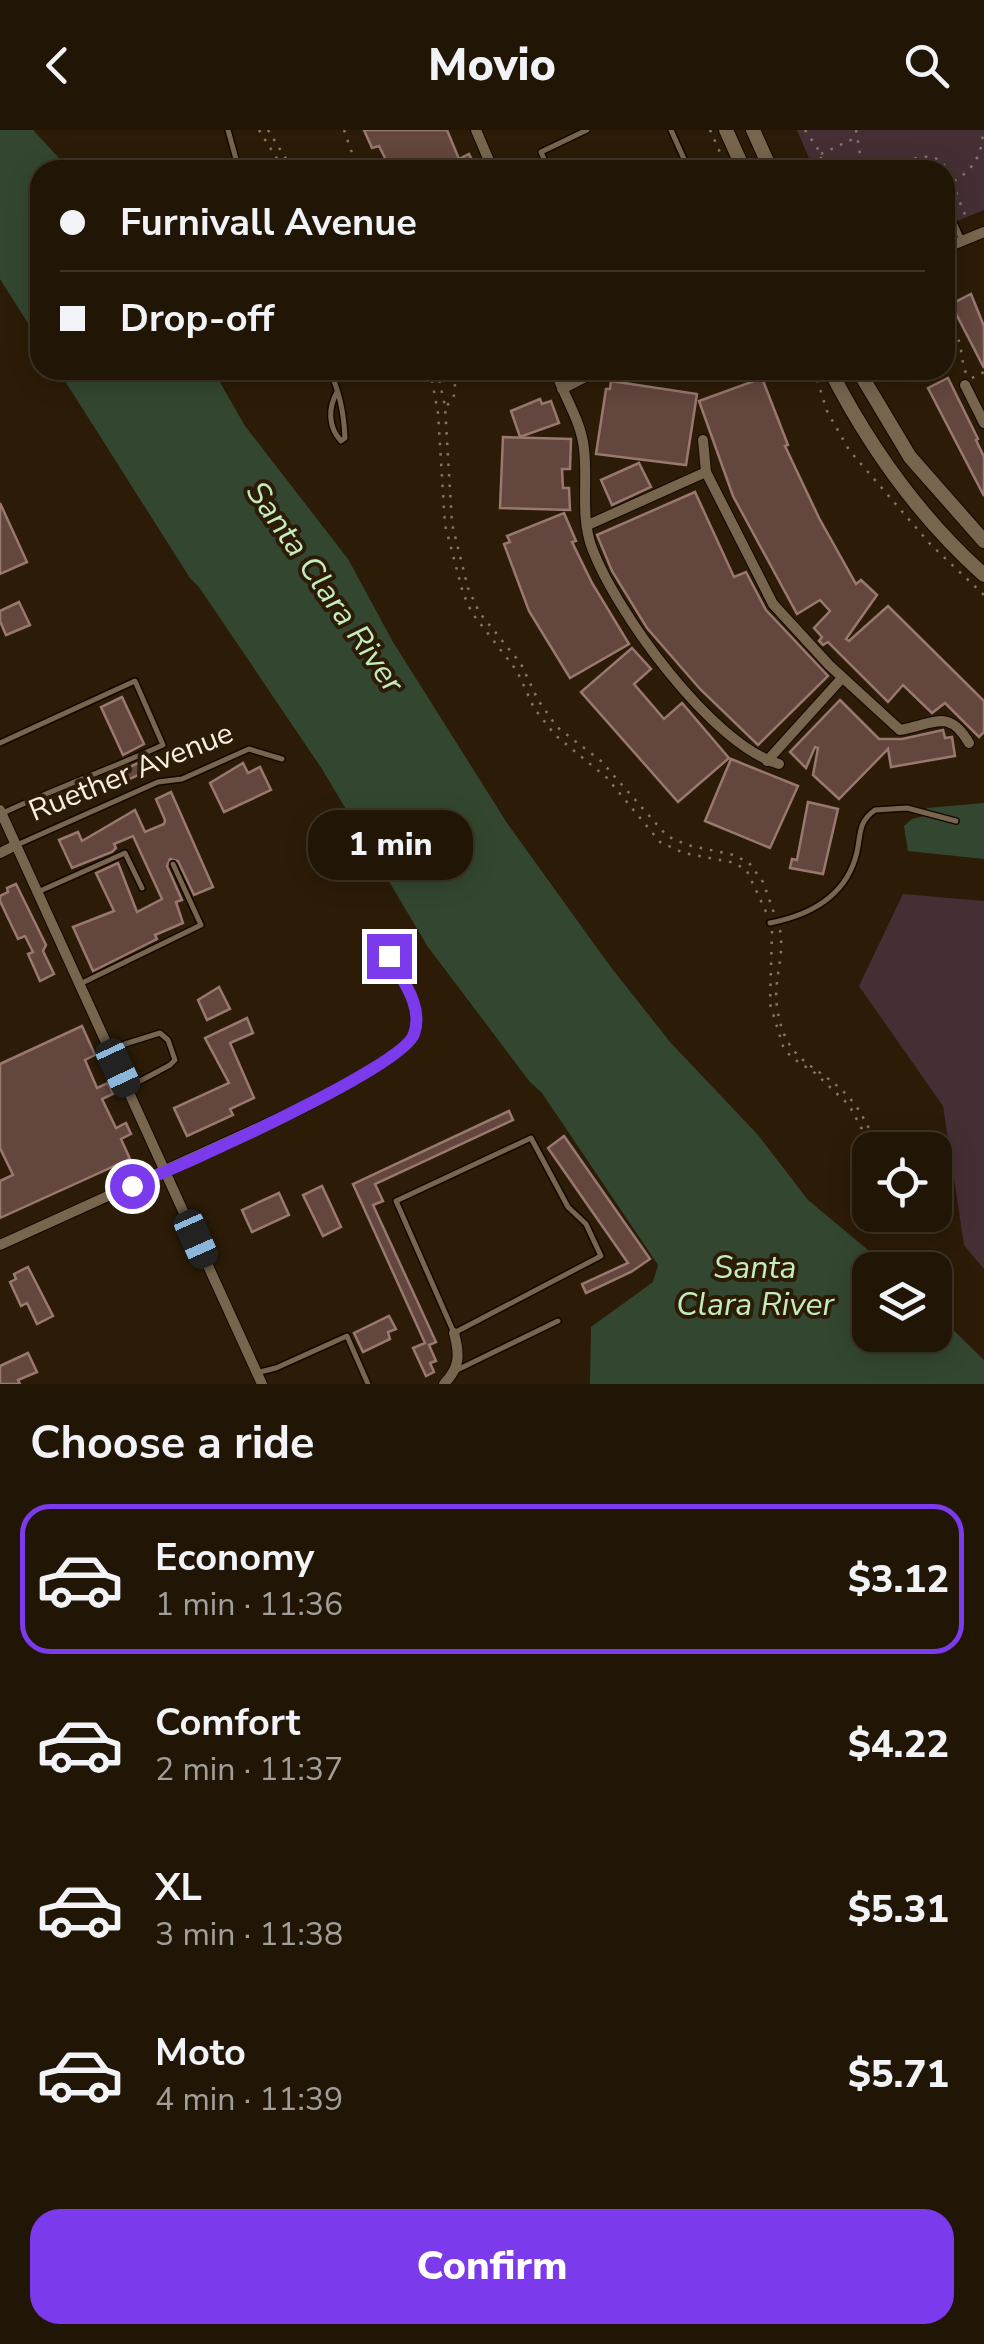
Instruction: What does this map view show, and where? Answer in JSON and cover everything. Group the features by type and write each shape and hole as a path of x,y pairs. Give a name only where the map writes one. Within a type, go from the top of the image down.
{"main road":[{"path":"726,130 740,160"},
{"path":"753,130 766,160"},
{"path":"835,380 893,476 924,515 984,575"},
{"path":"864,380 910,458 984,541"}],"street":[{"path":"476,130 488,160"},
{"path":"955,243 984,232"},
{"path":"559,380 577,419 585,450 591,545 609,582 664,666 714,722 773,762 842,678"},
{"path":"562,389 580,380"},
{"path":"965,385 980,402 984,422"},
{"path":"703,440 706,472 773,604 842,678 900,730 947,719 958,724 969,743"},
{"path":"588,525 706,472"},
{"path":"1,812 260,1379"},
{"name":"Ruether Avenue","path":"0,852 16,846"},
{"path":"0,1245 313,1104"},
{"path":"444,1384 457,1370 459,1352 454,1333"}],"lane":[{"path":"228,130 236,160"},
{"path":"545,160 541,152 587,130"},
{"path":"671,130 684,160"},
{"path":"955,225 962,240"},
{"path":"333,380 337,392 344,418 345,438 341,441 334,434 331,421 337,392"},
{"path":"0,743 135,682 164,745 1,812"},
{"name":"Ruether Avenue","path":"16,846 158,782 182,779 249,749 282,759"},
{"path":"774,923 811,911 838,890 856,856 860,826 875,810 907,808 956,821"},
{"path":"37,892 125,853 142,888"},
{"path":"79,984 201,925 173,864"},
{"path":"313,1104 400,1052 413,1040 418,1020 413,998 389,956"},
{"path":"109,1048 152,1034 160,1034 171,1046 174,1060 170,1065 127,1088"},
{"path":"531,1138 568,1207 586,1224 601,1256 454,1333 396,1201 531,1138"},
{"path":"457,1370 558,1320"},
{"path":"260,1379 346,1336 368,1384"}],"path":[{"path":"259,130 278,160"},
{"path":"268,130 286,160"},
{"path":"344,130 354,160"},
{"path":"710,130 724,160"},
{"path":"805,130 821,160"},
{"path":"856,130 863,160"},
{"path":"955,180 974,166 983,145 983,130"},
{"path":"821,154 856,138"},
{"path":"906,160 916,156 938,160"},
{"path":"955,194 968,221"},
{"path":"955,333 961,344 960,361 968,376 971,379 984,372"},
{"path":"432,380 438,412 445,525 472,613 511,662 534,708 555,735 607,778 660,842 674,850 735,863 747,871 774,923 770,1004 783,1046 849,1104 863,1132"},
{"path":"439,380 445,406 452,524 468,588 479,612 522,664 538,700 557,727 601,761 667,836 687,845 734,855 753,866 764,882 782,946 776,1000 789,1048 840,1089 856,1106 869,1132"},
{"path":"445,406 452,401 454,380"}],"shaded area":[{"path":"797,130 984,130 984,210 955,222 955,160 810,160"},
{"path":"903,894 984,901 984,1269 964,1245 952,1166 952,1132 947,1132 943,1106 859,986"}],"water":[{"path":"0,130 33,130 61,160 30,160 30,326 0,279"},
{"name":"Santa Clara River","path":"64,380 219,380 245,426 348,559 393,642 507,823 610,966 670,1042 758,1135 808,1200 870,1252 852,1252 852,1352 952,1352 952,1329 984,1360 984,1384 590,1384 591,1327 653,1282 658,1265 542,1093 428,947 322,769"},
{"path":"984,803 984,859 908,851 904,826 924,816 927,808"}],"building":[{"path":"364,130 447,130 459,159 469,154 472,160 386,160 379,146 372,148"},
{"path":"971,294 984,326 984,368 955,312 955,302"},
{"path":"763,380 788,445 785,446 819,518 856,584 861,580 877,595 846,639 849,641 888,606 984,701 984,732 979,737 945,703 932,713 903,685 888,702 828,642 823,645 819,641 822,637 814,628 830,611 820,600 797,614 733,496 699,401"},
{"path":"949,380 984,457 984,496 928,388"},
{"path":"611,381 697,394 686,465 596,454 606,389 610,389"},
{"path":"540,399 542,404 551,401 559,423 520,437 511,411"},
{"path":"503,437 571,439 570,469 562,469 563,488 569,488 570,510 500,508"},
{"path":"639,463 651,487 612,505 601,480"},
{"path":"695,492 734,577 746,572 766,610 828,676 758,745 700,689 647,628 612,571 597,535"},
{"path":"0,503 27,562 0,574"},
{"path":"564,513 576,541 572,542 592,583 629,644 570,678 529,611 504,544 510,542 507,536"},
{"path":"19,602 30,625 6,635 0,611"},
{"path":"632,648 651,669 634,684 664,719 682,703 729,758 678,802 581,692"},
{"path":"122,697 144,744 123,755 101,707"},
{"path":"840,700 879,739 902,739 943,730 945,738 952,737 955,756 891,767 888,749 839,799 813,775 818,748 815,747 806,768 790,752"},
{"path":"731,759 798,786 770,848 705,821"},
{"path":"138,763 143,773 61,810 57,801"},
{"path":"243,763 248,773 260,767 271,790 224,812 210,783"},
{"path":"171,792 213,887 194,895 178,861 170,859 167,866 182,900 176,902 183,923 93,971 73,927 114,911 96,873 118,863 137,912 162,899 133,836 114,844 112,852 72,868 59,840 78,832 82,841 135,810 145,832 164,824 156,799"},
{"path":"808,802 838,809 823,874 790,868 792,859 797,860"},
{"path":"16,884 46,945 43,951 54,974 40,981 25,936 18,939 0,901 7,888"},
{"path":"219,987 230,1009 207,1020 198,1000"},
{"path":"247,1018 253,1033 230,1043 254,1098 230,1109 233,1115 187,1136 174,1108 229,1083 205,1038"},
{"path":"82,1026 95,1055 85,1060 97,1088 108,1083 113,1094 102,1099 116,1128 126,1123 131,1134 121,1139 130,1159 0,1218 0,1181 13,1175 0,1148 0,1064"},
{"path":"509,1111 513,1120 375,1184 383,1201 373,1205 436,1342 429,1345 436,1361 430,1363 434,1372 426,1376 413,1348 425,1343 353,1184"},
{"path":"564,1136 650,1259 586,1293 582,1284 628,1263 548,1148"},
{"path":"322,1186 341,1227 323,1236 303,1195"},
{"path":"279,1193 289,1215 252,1232 242,1210"},
{"path":"28,1267 53,1316 37,1324 27,1303 21,1306 10,1282 16,1279 14,1274"},
{"path":"389,1316 396,1329 388,1332 390,1339 363,1352 354,1333"},
{"path":"28,1353 37,1372 18,1380 20,1384 0,1384 0,1366"}],"route":[{"path":"132,1186 313,1104 317,1098 400,1052 413,1040 418,1020 413,998 389,956"}]}
